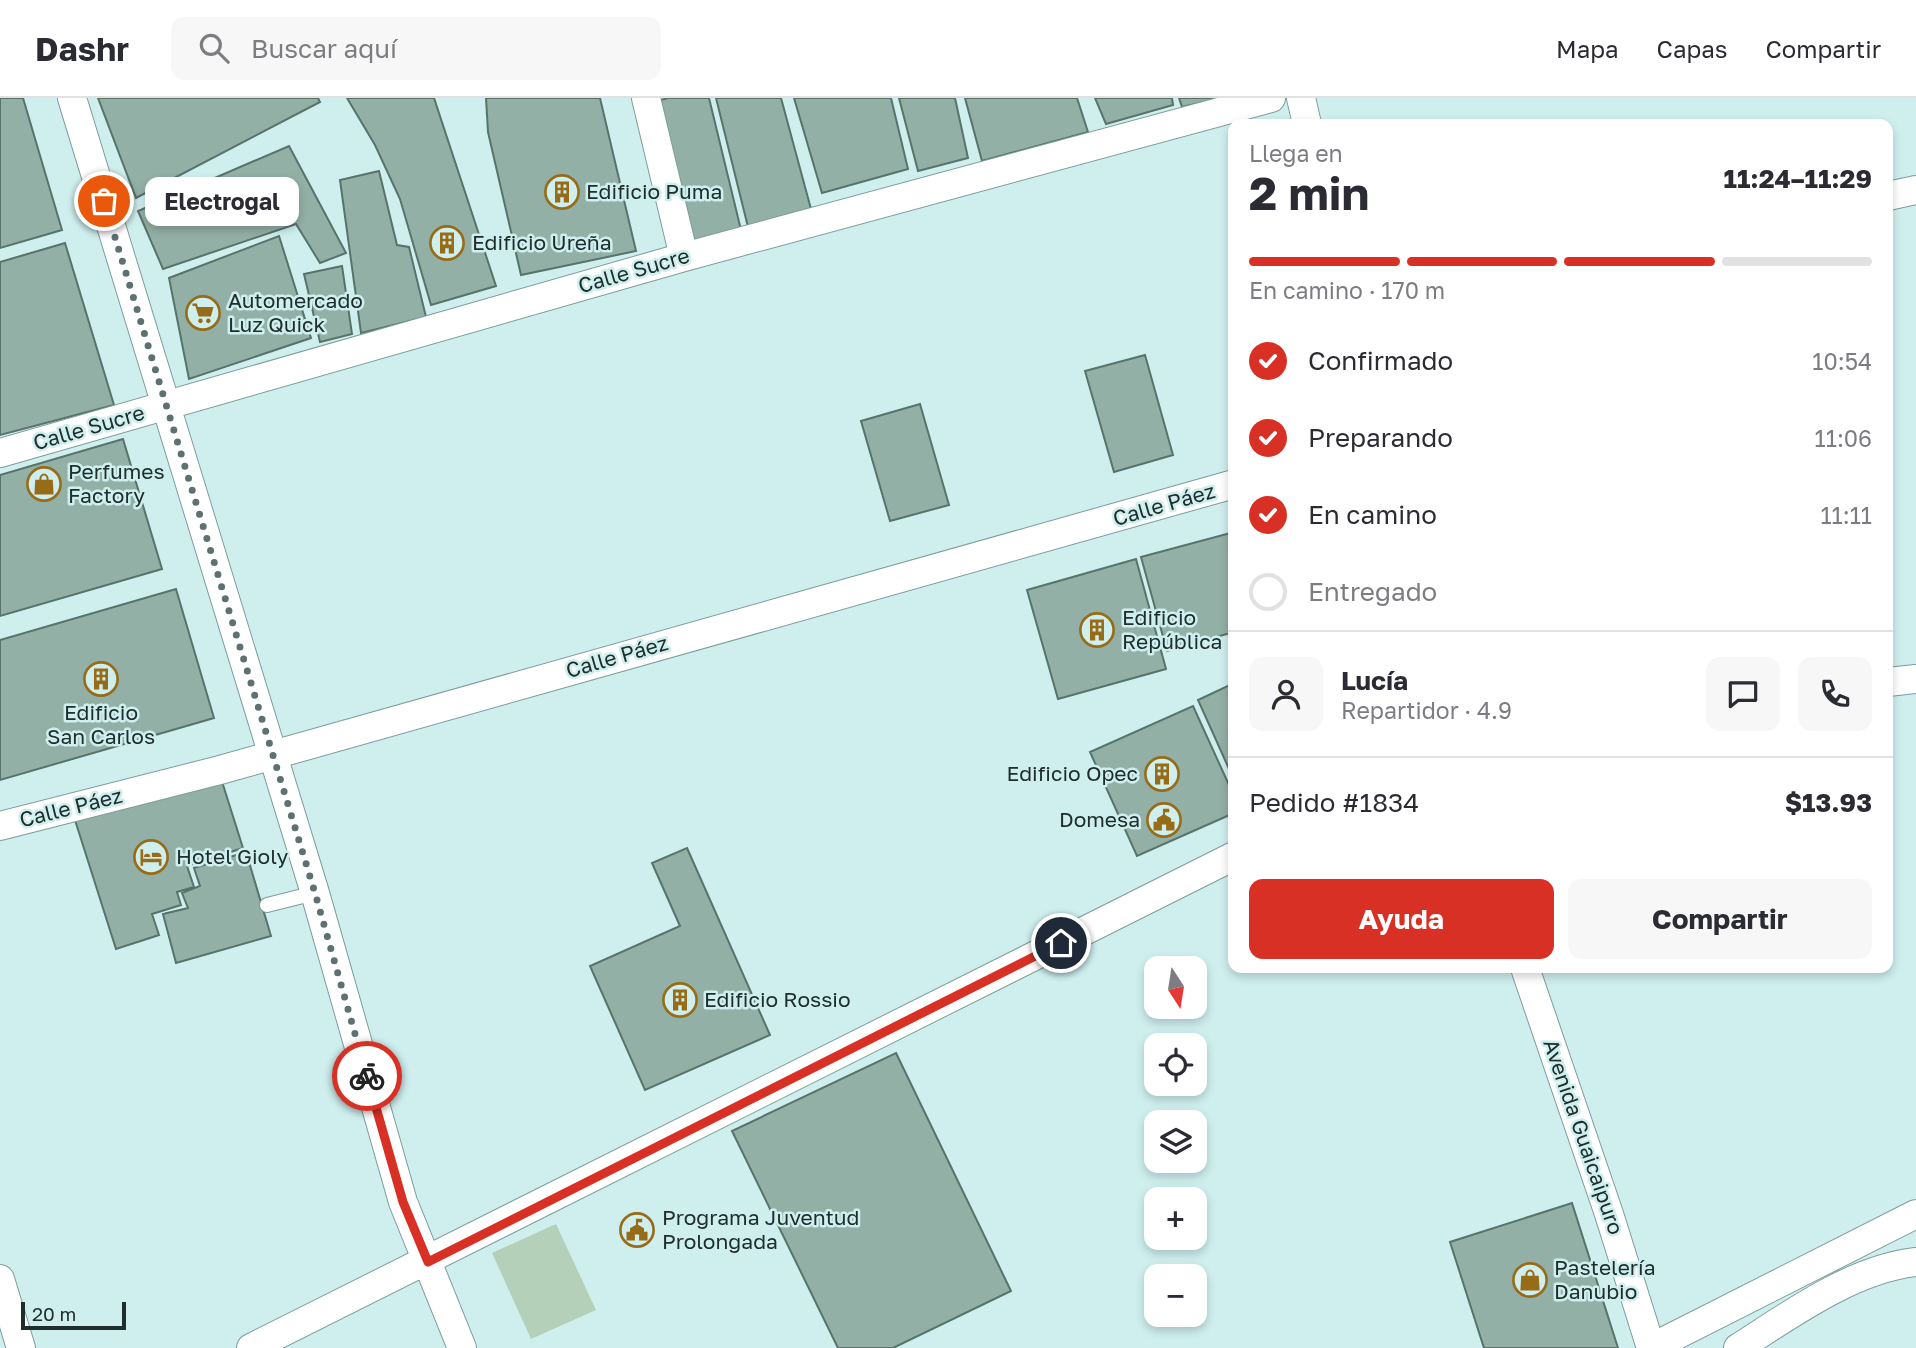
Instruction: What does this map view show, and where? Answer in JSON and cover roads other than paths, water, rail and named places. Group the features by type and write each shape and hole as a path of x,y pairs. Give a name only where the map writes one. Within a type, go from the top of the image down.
{"street":[{"path":"72,98 315,893 403,1202 462,1348"},
{"path":"646,98 684,257"},
{"name":"Calle Sucre","path":"0,453 684,257 1271,98"},
{"path":"1301,98 1306,119"},
{"path":"1893,195 1916,190"},
{"name":"Calle Páez","path":"0,826 271,755 1228,486"},
{"path":"1893,681 1916,679"},
{"path":"251,1348 428,1262 1228,859"},
{"name":"Avenida Guaicaipuro","path":"1527,973 1609,1214 1651,1348"},
{"path":"1651,1348 1916,1214"},
{"path":"1754,1344 1846,1285 1880,1270 1916,1262"},
{"path":"0,1279 21,1348"}],"lane":[{"path":"267,905 315,893"}],"place":[{"name":"Edificio Puma","path":"562,192"},
{"name":"Electrogal","path":"104,201"},
{"name":"Edificio Ureña","path":"447,243"},
{"name":"Automercado Luz Quick","path":"203,313"},
{"name":"Perfumes Factory","path":"44,484"},
{"name":"Edificio República","path":"1097,630"},
{"name":"Edificio San Carlos","path":"101,679"},
{"name":"Edificio Opec","path":"1162,774"},
{"name":"Domesa","path":"1164,820"},
{"name":"Hotel Gioly","path":"151,857"},
{"name":"Edificio Rossio","path":"680,1000"},
{"name":"Programa Juventud Prolongada","path":"637,1230"},
{"name":"Pastelería Danubio","path":"1530,1280"}]}
